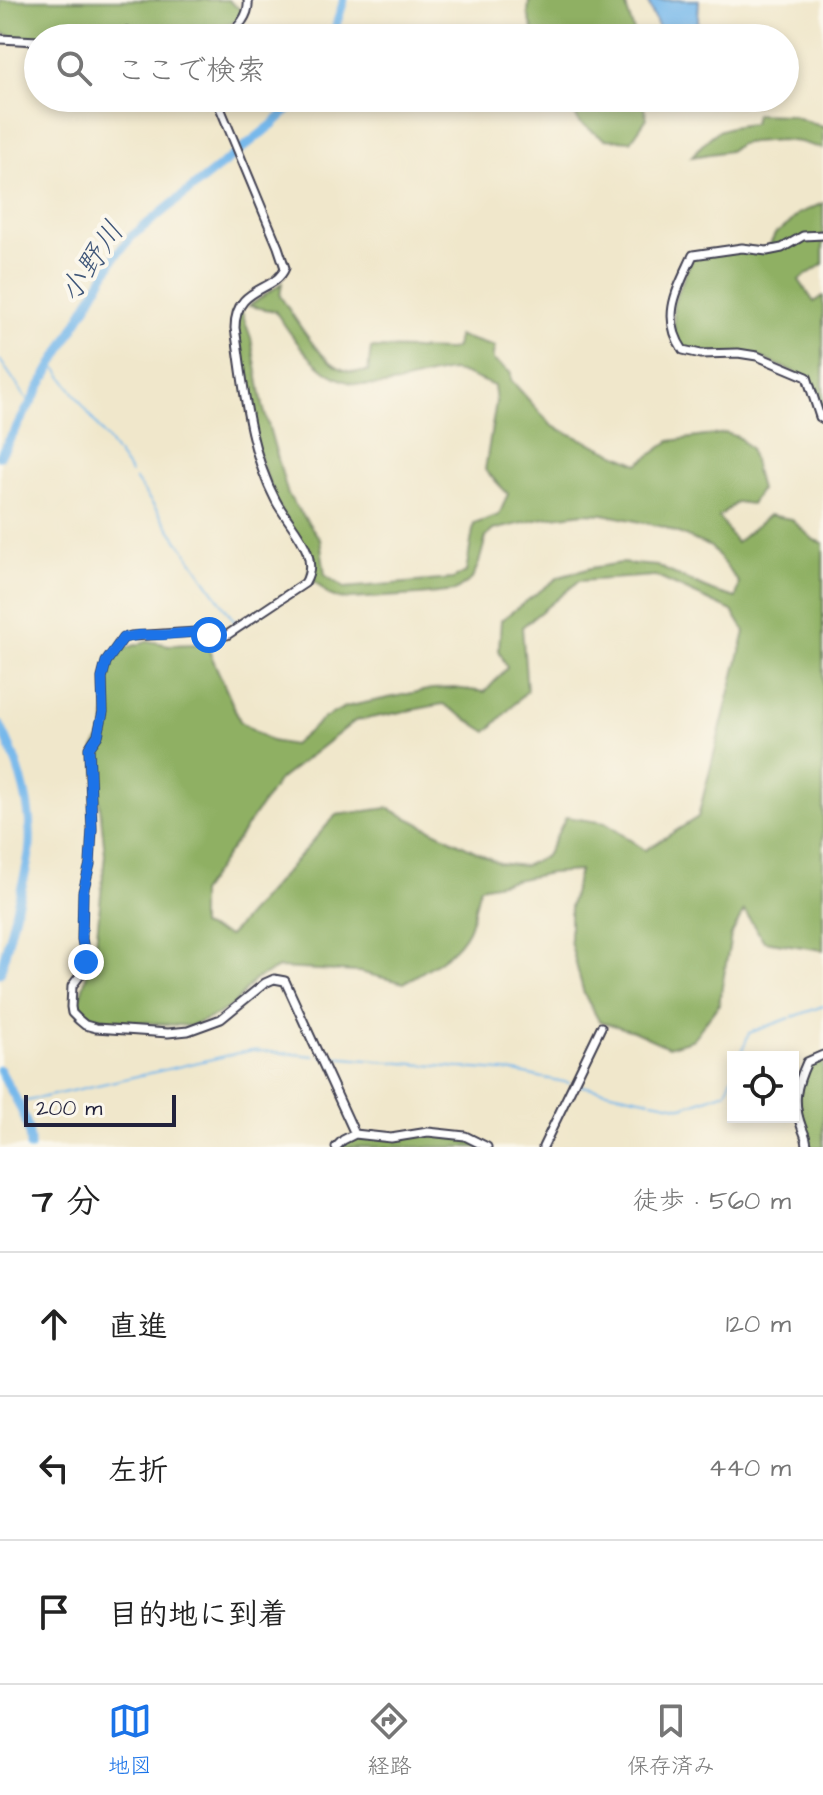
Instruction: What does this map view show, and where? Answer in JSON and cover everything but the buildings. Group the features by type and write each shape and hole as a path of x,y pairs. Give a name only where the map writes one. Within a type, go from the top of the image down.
{"street":[{"path":"239,24 249,9 248,0"},
{"path":"0,39 24,40"},
{"path":"222,112 285,268 281,277 244,300 236,315 235,328 246,402 265,476 276,502 306,548 310,559 309,576 305,583 227,635 197,632 131,636 123,638 106,662 102,678 103,712 98,735 89,748 92,829 90,864 83,892 82,939 86,962 85,969 72,986 71,1007 72,1013 85,1025 96,1028 144,1032 188,1031 221,1019 265,983 274,979 285,981 355,1134"},
{"path":"823,235 803,236 782,248 767,251 742,248 693,255 673,305 671,327 683,350 701,354 757,356 807,377 823,419"},
{"path":"543,1147 601,1027"},
{"path":"807,1147 797,1110 797,1083 807,1062 823,1055"},
{"path":"336,1147 355,1134 391,1138 428,1132 465,1136 487,1147"}],"green space":[{"path":"0,0 228,0 245,13 229,24 24,24 24,41 0,32"},
{"path":"529,0 624,0 632,24 531,24"},
{"path":"574,112 645,112 647,118 631,141 604,139 579,122"},
{"path":"755,114 790,115 823,127 823,149 780,140 740,144 729,151 691,157 718,132 753,124"},
{"path":"823,203 823,264 799,280 814,302 823,296 823,419 806,377 757,356 683,350 675,339 673,305 693,255 716,251 767,251 775,234 798,214"},
{"path":"282,283 280,296 310,340 328,360 350,372 368,372 371,348 450,350 456,347 458,336 495,347 493,360 511,373 511,380 552,426 638,464 670,441 726,433 738,437 750,448 760,490 751,504 737,502 719,517 736,543 769,515 791,519 814,540 823,543 823,950 764,941 744,911 731,935 719,1004 692,1040 668,1047 633,1031 599,1021 584,994 570,941 570,906 579,871 550,873 480,887 472,920 463,939 440,961 404,983 359,972 278,968 254,980 234,1004 190,1026 99,1019 77,1007 96,944 105,854 94,749 105,730 108,672 119,650 149,641 207,646 240,721 271,741 293,745 324,718 345,707 432,689 485,692 507,668 499,650 501,620 559,577 621,563 657,566 712,591 736,598 739,583 711,547 664,527 584,513 493,530 486,537 472,579 455,591 349,599 329,595 309,576 310,559 276,502 255,444 235,328 240,307 251,338 263,406 288,495 320,539 325,575 344,588 453,579 466,572 474,524 499,515 508,494 485,470 496,402 494,386 453,371 375,386 339,379 311,359 275,311 249,306","holes":["655,576 732,611 745,632 698,817 645,850 605,823 566,817 546,856 524,866 499,863 388,808 336,815 229,936 200,926 200,893 279,780 355,721 443,704 487,732 527,691 522,627 579,581"]},
{"path":"823,1055 823,1147 807,1147 799,1111 799,1087 807,1062"},
{"path":"428,1132 465,1136 487,1147 336,1147 355,1134 391,1138"}],"water":[{"path":"647,0 699,0 698,24 657,24"}],"waterway":[{"name":"小野川","path":"336,24 344,0"},
{"name":"小野川","path":"0,456 116,255 132,236 285,112"},
{"path":"0,360 26,398"},
{"path":"57,369 131,473"},
{"path":"135,479 237,625"},
{"path":"0,725 23,784 30,829 27,864 0,973"},
{"path":"793,1017 823,1006"},
{"path":"742,1051 749,1033 790,1018"},
{"path":"18,1103 252,1050 315,1056"},
{"path":"321,1056 460,1068"},
{"path":"462,1068 515,1072 569,1083"},
{"path":"0,1070 24,1117 30,1147"},
{"path":"577,1085 650,1100"},
{"path":"653,1101 683,1107 727,1090"}],"route":[{"path":"86,962 82,939 83,892 90,864 92,829 89,748 98,735 103,712 102,678 106,662 123,638 197,632 209,635"}]}
